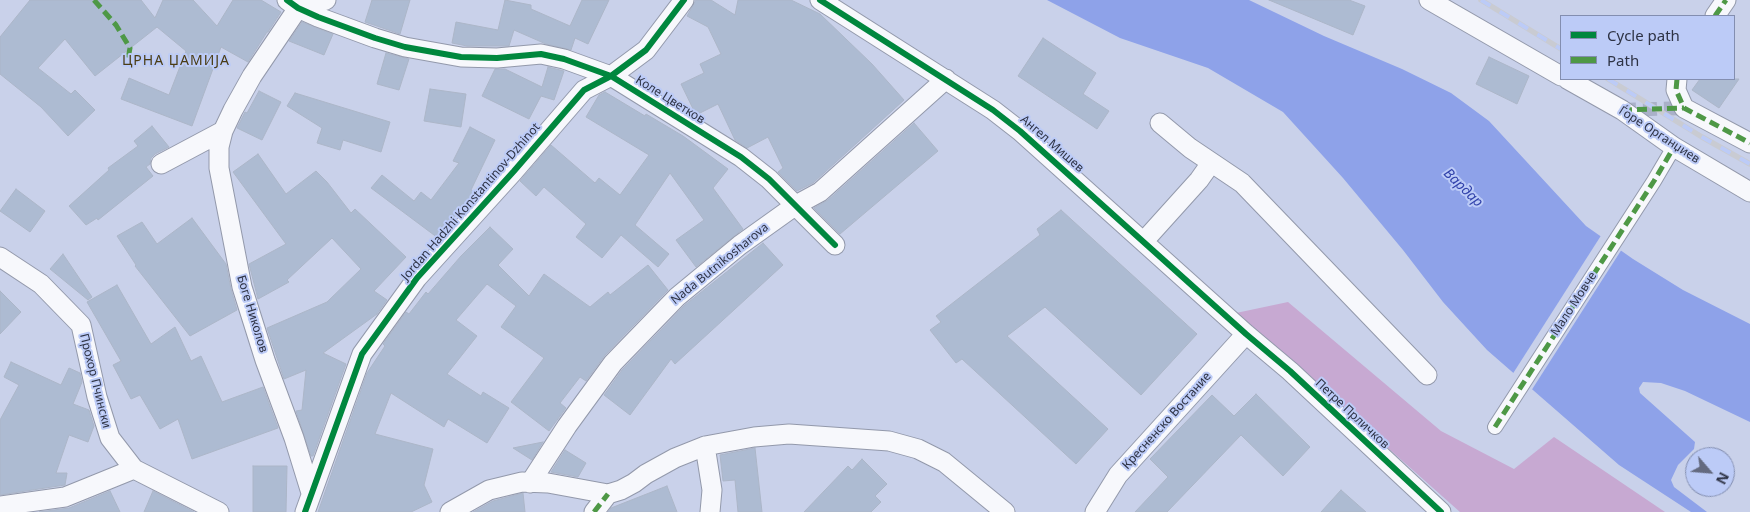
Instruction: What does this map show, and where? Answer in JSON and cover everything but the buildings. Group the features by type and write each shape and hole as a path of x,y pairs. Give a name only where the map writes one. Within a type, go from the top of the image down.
{"street":[{"path":"292,4 326,0"},
{"name":"Jordan Hadzhi Konstantinov-Dzhinot","path":"305,512 362,354 418,278 584,90 610,76 646,50 684,0"},
{"name":"Ангел Мишев","path":"820,0 946,79 993,110 1020,131 1246,334"},
{"path":"1429,0 1560,75"},
{"path":"1716,15 1726,0"},
{"name":"Коле Цветков","path":"292,4 374,38 405,47 461,57 497,58 541,54 564,59 610,76 741,157 769,179 836,245"},
{"name":"Боге Николов","path":"292,4 223,131 219,147 219,168 242,287 311,493"},
{"name":"Nada Butnikosharova","path":"530,483 567,426 613,363 677,297 740,244 796,205 820,192 946,79"},
{"name":"Ѓоре Органџиев","path":"1569,80 1622,110 1674,147 1750,192"},
{"path":"1677,80 1676,90 1684,108 1750,143"},
{"path":"1160,123 1190,148 1242,183 1427,375"},
{"path":"160,164 223,131"},
{"name":"Мало Мовче","path":"1495,427 1674,147"},
{"path":"1144,241 1199,180 1211,163"},
{"name":"Прохор Пчински","path":"0,257 41,284 81,325 97,397 110,438 134,469 219,512"},
{"name":"Кресненско Востание","path":"1094,512 1118,475 1246,334"},
{"name":"Петре Прличков","path":"1246,334 1290,371 1441,512"},
{"path":"450,512 489,490 522,482 548,483 608,494 621,490 675,458 706,446 754,437 789,434 889,440 918,449 944,462 1005,512"},
{"path":"706,446 712,490 710,512"},
{"path":"0,506 65,497 134,469"},
{"path":"594,512 608,494"}],"shaded area":[{"path":"1288,302 1441,431 1514,469 1554,437 1665,512 1460,512 1236,313"}],"water":[{"name":"Вардар","path":"1047,0 1249,0 1324,36 1402,69 1451,93 1489,121 1586,226 1633,259 1683,290 1750,324 1750,422 1685,391 1661,383 1643,382 1639,388 1640,393 1695,442 1694,447 1685,447 1685,458 1678,465 1671,480 1674,487 1685,497 1707,512 1691,512 1619,465 1487,350 1443,302 1403,250 1343,178 1283,112 1208,68 1120,38"}],"pier":[{"path":"1602,234 1622,249 1531,391 1512,375"}],"tunnel":[{"path":"1622,110 1684,108"}],"railway":[{"path":"1481,0 1560,48"},
{"path":"1610,80 1750,164"}],"marked path":[{"path":"94,0 116,25 130,48 127,64"},
{"path":"1716,15 1726,0"},
{"path":"1677,80 1676,90 1684,108 1750,143"},
{"path":"1622,110 1684,108"},
{"path":"1495,427 1674,147"},
{"path":"594,512 608,494"}],"cycle path":[{"path":"287,0 298,8 318,17 405,47 461,57 497,58 541,54 564,59 611,76 741,157 769,179 835,245"},
{"path":"305,512 362,354 417,278 584,90 611,76 646,50 684,0"},
{"path":"820,0 993,110 1020,131 1246,334 1290,371 1441,512"}],"district":[{"name":"ЦРНА ЏАМИЈА","path":"176,61"}]}
